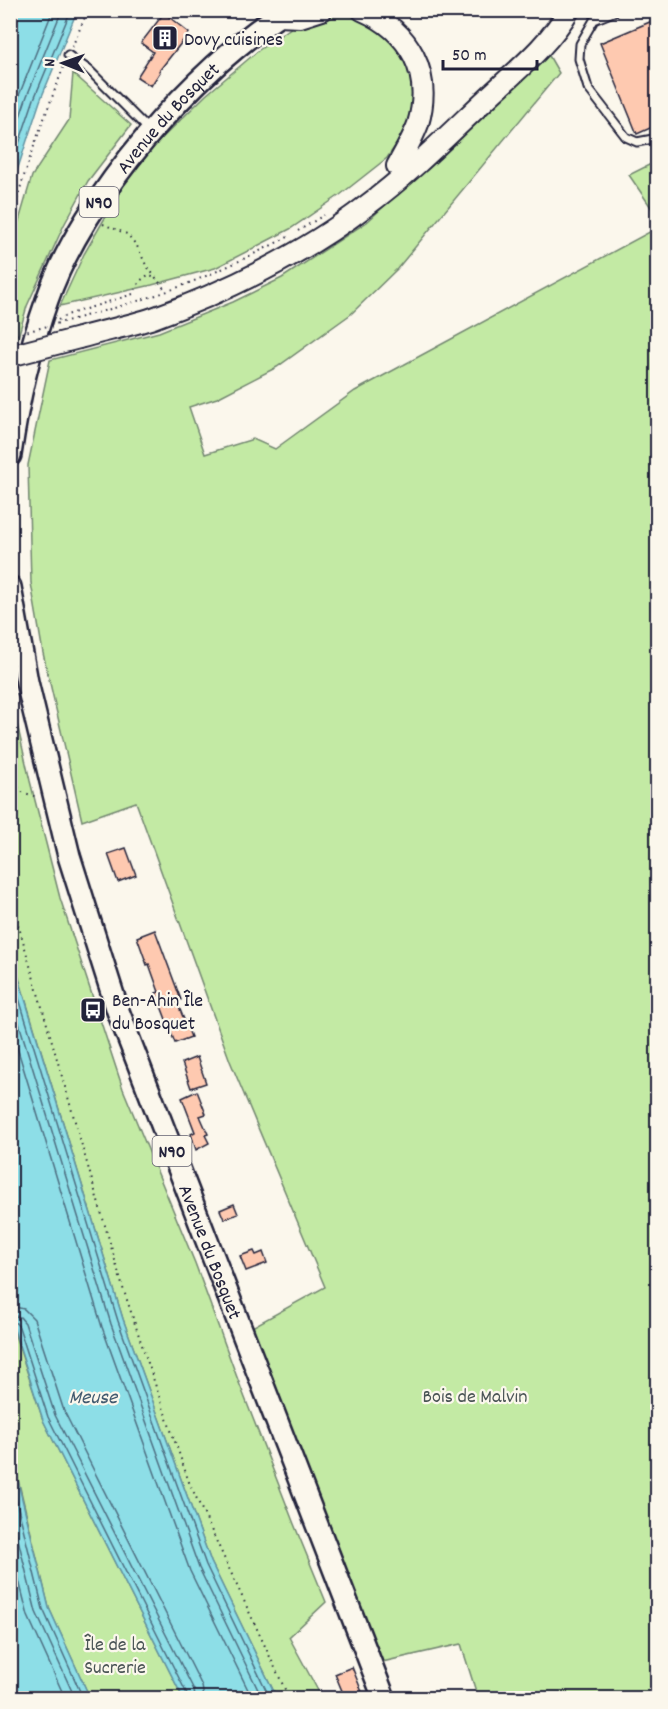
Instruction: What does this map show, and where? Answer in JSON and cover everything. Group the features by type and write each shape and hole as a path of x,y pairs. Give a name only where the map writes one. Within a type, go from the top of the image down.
{"main road":[{"path":"283,14 300,17 322,10"},
{"path":"362,10 386,23 402,37 415,55 421,78 422,106 417,126 397,166"},
{"path":"10,356 76,328 148,306 202,285 254,262 298,237 397,166 531,43 557,10"},
{"path":"26,337 151,318 225,290 312,242 366,206 446,137 551,36 569,10"},
{"name":"Avenue du Bosquet","path":"10,455 26,337 47,299 76,236 117,175 151,132 227,57 283,14"},
{"name":"Avenue du Bosquet","path":"10,587 27,682 69,856 118,1011 384,1698"}],"lane":[{"path":"599,10 580,44 579,58 588,88 626,137 637,142 657,138"},
{"path":"594,20 618,10"},
{"path":"68,55 89,69 151,132"}],"path":[{"path":"10,228 15,205 40,129 88,10"},
{"path":"10,336 76,328 217,272 291,235 329,212"},
{"path":"88,218 127,234 137,246 146,265 166,291"},
{"path":"26,337 67,315 133,294 140,281 148,275 157,279"},
{"path":"10,778 22,792 56,804"},
{"path":"10,896 123,1288 189,1482 289,1698"}],"green space":[{"path":"331,11 362,15 405,52 414,76 416,102 407,129 387,158 340,195 290,229 215,268 60,306 84,254 124,185 153,147 206,95 259,50 304,19"},
{"name":"Bois de Malvin","path":"548,54 559,73 397,269 351,314 277,367 217,398 189,407 205,454 253,439 275,449 355,391 657,228 657,1698 478,1698 461,1644 382,1662 252,1327 325,1287 230,1061 136,802 82,821 43,653 31,583 28,465 50,360 159,332 233,302 282,278 367,222"},
{"path":"73,73 131,125 88,181 64,225 27,306 11,361 11,248 32,176 69,120"},
{"path":"657,161 657,216 629,175"},
{"path":"10,693 60,898 123,1089 195,1263 238,1380 326,1602 289,1637 322,1698 277,1698 211,1562 123,1319 11,952"},
{"name":"Île de la Sucrerie","path":"10,1320 43,1420 183,1698 90,1698 49,1608 11,1450"}],"water":[{"path":"11,10 77,11 40,101 11,189"},
{"name":"Meuse","path":"10,950 123,1319 211,1562 277,1698 183,1698 43,1420 11,1320"},
{"path":"10,1450 49,1608 90,1698 11,1698"}],"building":[{"name":"Dovy cuisines","path":"164,13 189,33 159,71 151,86 137,77 153,52 141,43"},
{"path":"657,19 657,125 637,134 600,43"},
{"path":"126,848 136,875 118,882 108,854"},
{"path":"155,930 181,1000 177,1002 191,1037 175,1043 156,993 159,992 149,964 147,965 137,937"},
{"path":"197,1057 206,1083 191,1088 182,1063"},
{"path":"197,1091 206,1114 200,1116 208,1134 205,1135 209,1143 196,1150 191,1134 195,1132 182,1098"},
{"path":"234,1204 238,1214 224,1219 220,1210"},
{"path":"254,1251 256,1255 263,1252 267,1263 246,1271 240,1256"},
{"path":"352,1667 362,1692 345,1698 335,1674"}],"place":[{"name":"Dovy cuisines","path":"165,38"},
{"name":"Ben-Ahin Île du Bosquet","path":"93,1010"}]}
